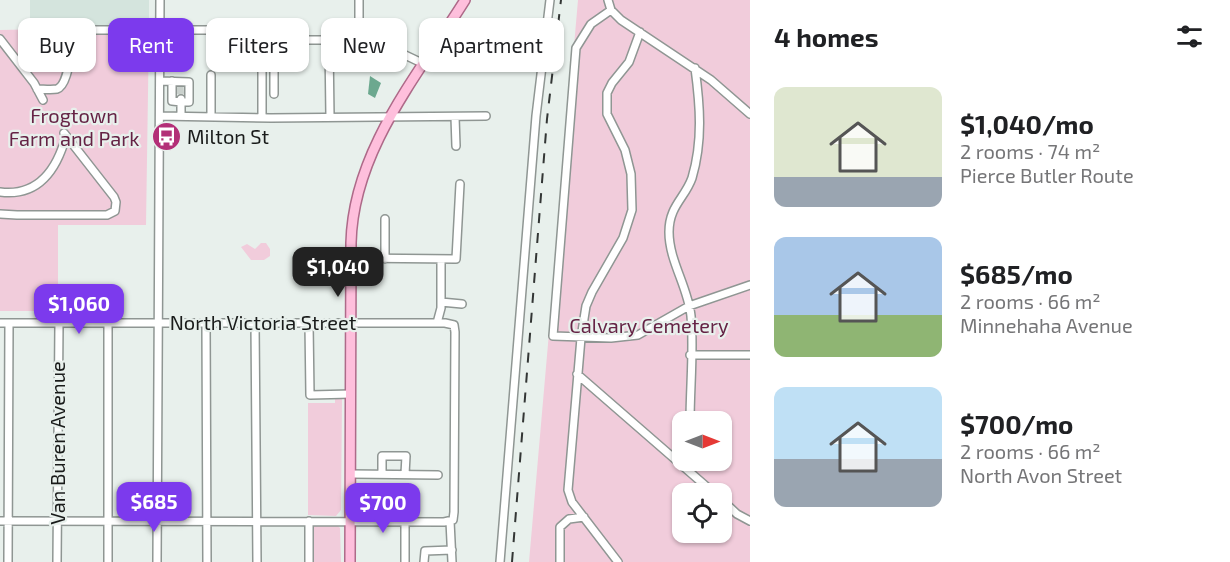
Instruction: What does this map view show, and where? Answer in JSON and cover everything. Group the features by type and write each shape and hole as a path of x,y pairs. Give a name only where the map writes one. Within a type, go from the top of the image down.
{"main road":[{"path":"453,18 465,0"},
{"path":"350,562 353,216 357,194 375,144 419,72"}],"street":[{"path":"160,0 160,18"},
{"path":"358,0 358,18"},
{"path":"500,562 537,116 550,0"},
{"path":"608,0 611,10 621,20 695,68 750,114"},
{"path":"611,10 596,20 576,48 553,336 627,338 638,335 689,306 750,285"},
{"path":"37,89 56,89 62,86 74,38 80,33 87,30 108,30"},
{"path":"618,562 572,502 568,490 580,338 586,306 623,237 632,210 632,191 625,150 606,114 605,104 612,82 629,62 640,32"},
{"path":"0,39 43,100"},
{"path":"309,40 329,41 330,117"},
{"path":"690,411 689,306 671,249 669,232 675,205 691,180 697,152 700,124 695,68"},
{"path":"157,562 160,72"},
{"path":"262,72 262,117"},
{"path":"274,72 274,94"},
{"path":"211,75 211,117"},
{"path":"160,81 189,82 189,102 172,100 178,83"},
{"path":"181,100 181,116"},
{"path":"160,116 390,118 486,116"},
{"path":"455,117 456,146"},
{"path":"0,192 16,193 42,181 57,164 65,134 116,202 115,211 107,215 0,214"},
{"path":"351,258 456,259 460,184"},
{"path":"385,219 385,259"},
{"path":"437,323 441,302 441,259"},
{"path":"441,302 462,304"},
{"name":"North Victoria Street","path":"0,323 437,323 454,325 454,512 452,520"},
{"path":"8,562 4,520 9,323"},
{"name":"Van Buren Avenue","path":"57,562 59,323"},
{"path":"108,323 108,562"},
{"path":"206,324 207,562"},
{"path":"255,324 257,562"},
{"path":"309,324 310,395 351,394"},
{"path":"690,356 750,355"},
{"path":"577,374 672,456"},
{"path":"382,474 382,456 406,456 405,474"},
{"path":"690,471 703,483"},
{"path":"351,474 438,474"},
{"path":"732,509 750,521"},
{"path":"560,562 560,527 568,519 584,517"},
{"path":"4,520 452,520 452,562"},
{"path":"309,521 309,562"},
{"path":"405,521 405,562"},
{"path":"424,562 425,550 452,550"}],"shaded area":[{"path":"30,0 149,0 149,18 108,18 108,28 96,28 96,18 30,18"},
{"path":"370,76 381,83 375,98 368,94"}],"green space":[{"name":"Calvary Cemetery","path":"578,0 750,0 750,562 529,562"},
{"name":"Frogtown Farm and Park","path":"96,28 108,28 108,72 148,72 146,225 58,225 58,311 0,311 0,30 18,30 18,72 96,72"},
{"path":"261,243 266,243 270,249 270,256 264,260 251,260 241,247 247,244 255,249"},
{"path":"335,397 342,397 341,510 336,516 308,515 308,403 335,403"},
{"path":"311,525 340,528 341,562 311,562"}],"tunnel":[{"path":"180,87 181,99"}],"railway":[{"path":"512,562 547,119 561,0"}],"place":[{"name":"Milton St","path":"166,137"}]}
